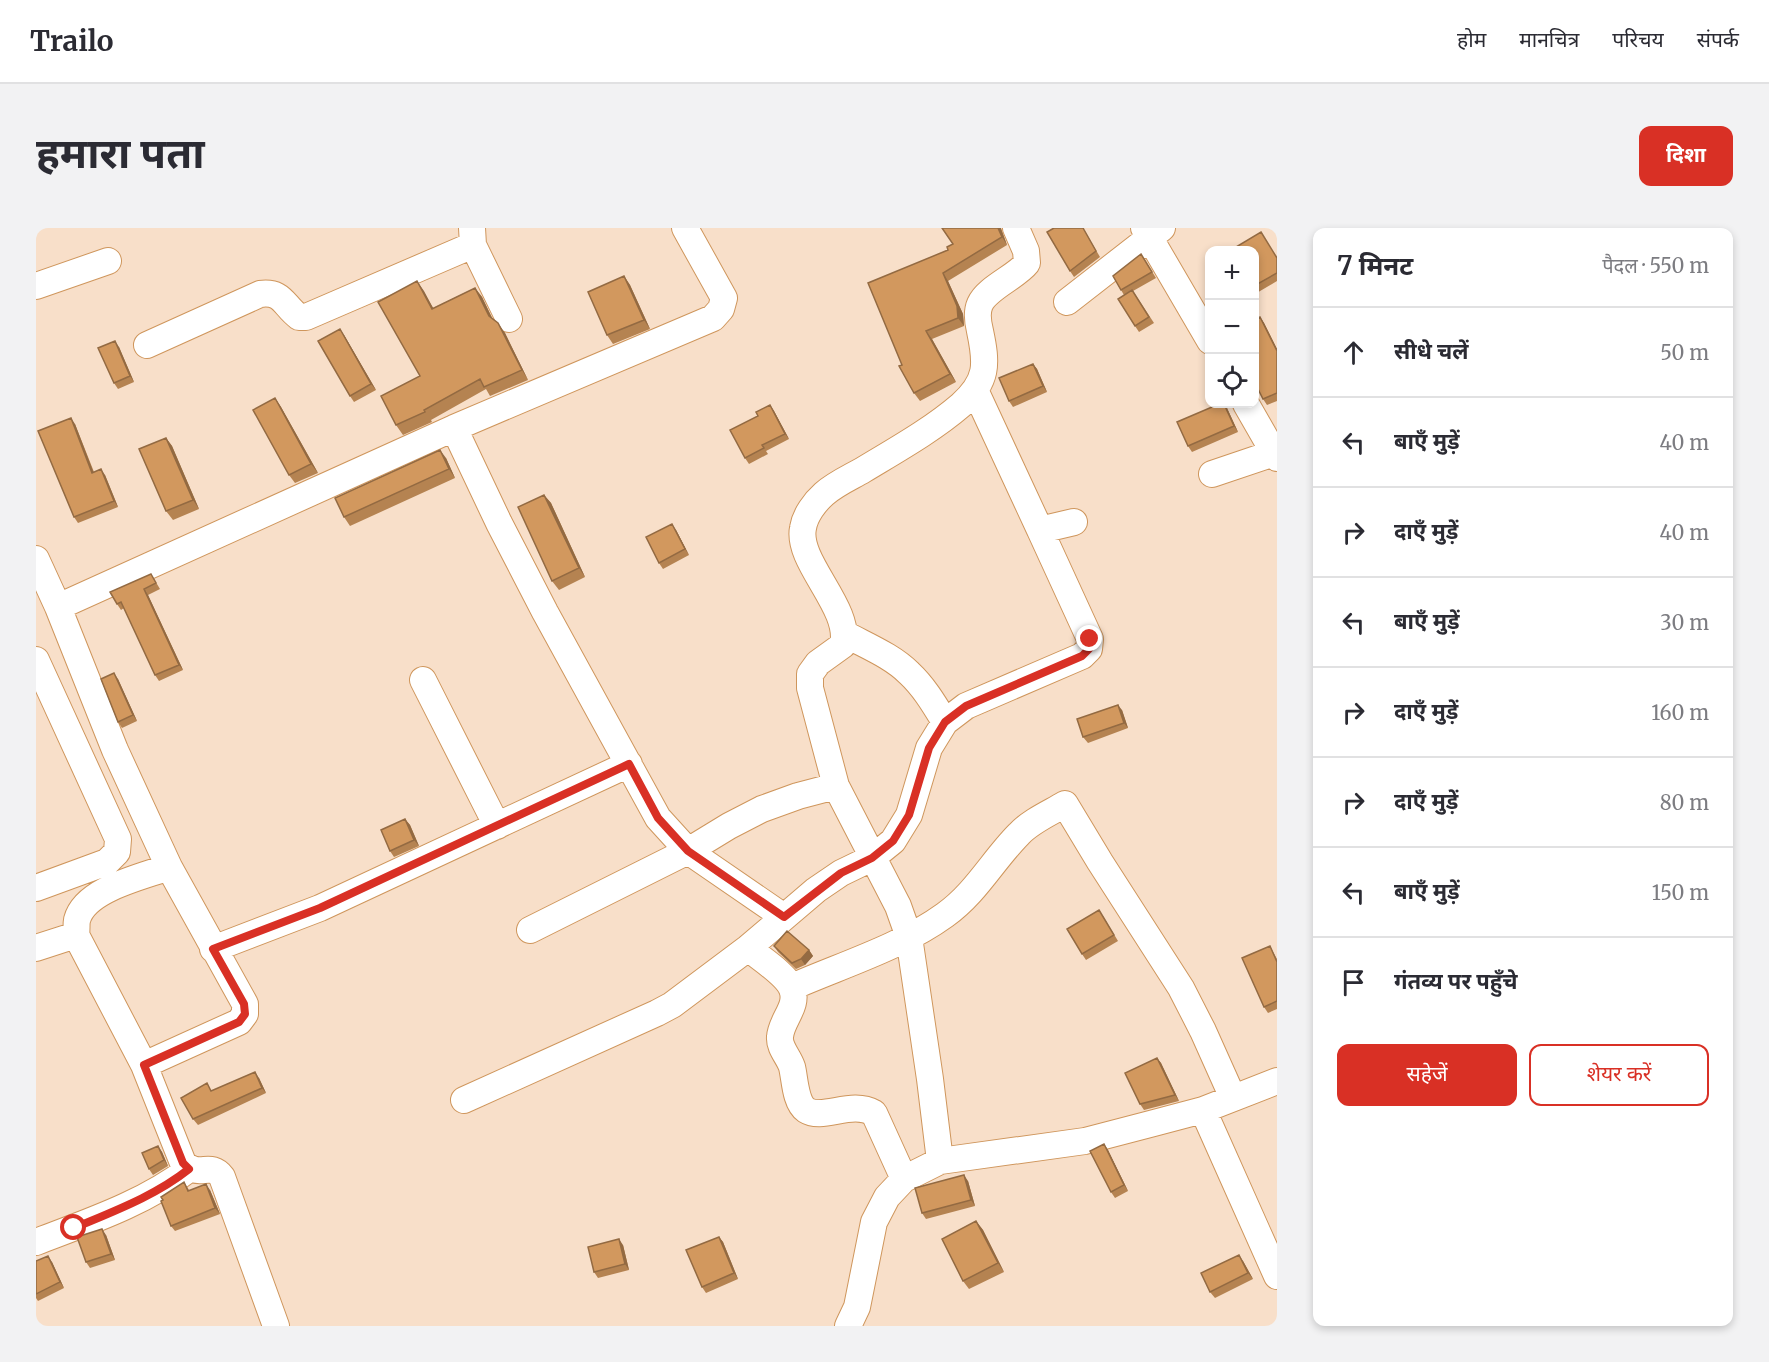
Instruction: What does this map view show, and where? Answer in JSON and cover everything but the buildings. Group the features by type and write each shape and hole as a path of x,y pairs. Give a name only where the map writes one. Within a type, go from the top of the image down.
{"street":[{"path":"58,607 454,428 713,318 721,309 724,298 685,228"},
{"path":"940,1161 909,937 898,906 836,786 810,688 810,674 818,663 843,645 845,634 828,593 804,548 802,529 809,512 825,493 904,446 961,405 975,390 984,374 986,358 978,318 980,304 989,294 1022,270 1027,263 1026,251 1016,228"},
{"path":"1067,302 1152,231 1205,333"},
{"path":"147,345 260,294 272,292 282,298 292,312 299,317 306,317 473,236 509,319"},
{"path":"36,286 108,261"},
{"path":"464,1100 672,1005 748,948 841,873 872,858 893,841 909,815 929,748 945,722 966,706 1082,656 1089,649 1090,639 975,390"},
{"path":"1212,474 1276,455 1248,408"},
{"path":"454,428 534,591 658,818 688,851 784,917"},
{"path":"1040,530 1074,522"},
{"path":"36,559 58,607 115,750 170,867 244,1004 245,1014 239,1022 144,1065"},
{"path":"845,634 907,671 927,693 945,722"},
{"path":"36,888 106,862 117,852 118,839 39,676"},
{"path":"423,680 497,825"},
{"path":"213,949 320,908 629,764"},
{"path":"530,930 688,851 762,809 836,786"},
{"path":"792,987 909,937 945,915 969,895 1020,832 1065,804 1180,988 1203,1031 1233,1098"},
{"path":"170,867 102,891 85,905 78,920 76,935 144,1065 183,1163 189,1169 197,1171 210,1169 218,1171 222,1177 276,1326"},
{"path":"36,948 76,935"},
{"path":"748,948 792,987 794,999 780,1036 780,1044 791,1064 800,1103 804,1109 812,1113 856,1107 865,1108 873,1113 904,1179"},
{"path":"848,1326 857,1307 874,1222 887,1197 904,1179 940,1161 1085,1140 1203,1110 1277,1081"},
{"path":"1203,1110 1277,1276"},
{"path":"36,1242 126,1206 170,1184 189,1169"}],"route":[{"path":"74,1228 170,1184 189,1169 183,1163 144,1065 239,1022 245,1014 244,1004 213,949 320,908 629,764 658,818 688,851 784,917 816,890 841,873 872,858 893,841 909,815 919,775 929,748 945,722 966,706 1082,656 1089,649 1090,639"}]}
